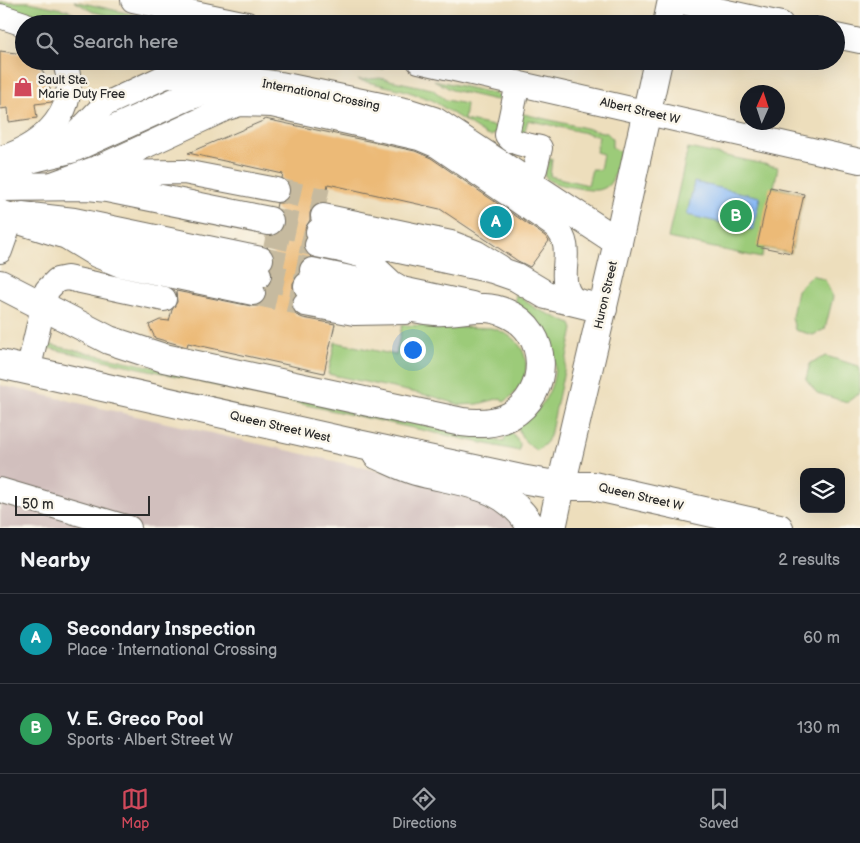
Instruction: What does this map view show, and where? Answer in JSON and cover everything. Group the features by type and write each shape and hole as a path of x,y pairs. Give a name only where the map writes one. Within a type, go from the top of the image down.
{"main road":[{"path":"668,15 672,0"},
{"name":"Huron Street","path":"552,528 561,486 591,306 618,242 656,70"},
{"name":"International Crossing","path":"0,163 22,161 71,149 186,97 224,85 253,82 422,116 447,128 526,182 546,207 618,242"},
{"path":"0,188 46,186 82,181 125,190 271,213"},
{"path":"4,214 60,233 257,276"},
{"path":"325,229 406,250 493,269 516,277 546,295 591,306"},
{"path":"0,284 109,340 164,358 462,422 477,424 498,421 509,417 520,410 535,391 540,365 539,350 529,329 519,320 506,313 494,309 478,308 435,311 308,287"},
{"path":"0,302 19,300 43,306"},
{"name":"Queen Street West","path":"0,364 348,442 561,486"},
{"path":"348,442 413,470 495,492 511,502 532,528"},
{"name":"Queen Street W","path":"561,486 593,486 779,528"}],"street":[{"path":"133,0 204,7 224,15"},
{"path":"672,0 740,15"},
{"path":"0,16 15,21"},
{"path":"845,38 860,41"},
{"path":"0,159 18,153 31,145 43,136 59,119 68,90 69,78 67,70"},
{"name":"Albert Street W","path":"460,70 860,161"},
{"path":"46,156 64,146 104,105 146,84 172,75 239,83"},
{"path":"518,83 507,135 510,140 515,142 540,148 536,169 526,182"},
{"path":"82,181 227,108 240,104 272,105 428,141 546,207 555,226 563,234 567,250 564,271 569,294 591,306"},
{"path":"0,188 271,213"},
{"path":"0,251 4,214 74,220 257,276"},
{"path":"325,229 420,221 516,277"},
{"path":"325,229 377,268 392,283 404,290"},
{"path":"308,287 363,278 399,252 406,250"},
{"path":"28,370 47,290 57,280 67,278 164,299"},
{"path":"349,279 494,309"},
{"path":"0,490 96,523 129,528"}],"shaded area":[{"path":"0,385 422,481 504,507 520,528 0,528"}],"green space":[{"path":"74,1 136,15 106,15 93,12"},
{"path":"0,2 29,2 67,10 76,15 22,15 0,8"},
{"path":"380,78 432,89 446,100 466,104 464,120 498,127 496,133 491,136 486,135 432,100 403,90 358,80"},
{"path":"434,80 496,94 500,99 496,100 452,90"},
{"path":"519,113 607,133 612,138 612,147 620,152 610,184 605,188 590,190 548,180 544,174 550,158 552,159 550,176 588,185 592,169 600,170 603,154 596,152 599,136 528,120 524,134 515,132"},
{"path":"688,148 778,167 774,187 804,194 791,253 764,248 761,258 668,238"},
{"path":"812,275 825,280 833,297 825,329 813,335 795,330 792,317 797,290"},
{"path":"516,294 535,308 571,324 573,329 550,436 546,443 537,451 524,440 518,426 530,417 548,394 553,381 554,353 549,339 541,326 514,305"},
{"path":"402,325 491,328 505,333 522,350 526,360 526,371 522,382 515,393 504,402 501,398 478,404 460,405 435,397 328,374 335,342 396,355"},
{"path":"46,344 195,376 195,380 57,350 45,347"},
{"path":"826,356 858,366 860,370 860,393 847,402 817,393 806,379 810,363"},
{"path":"201,377 504,442 507,431 513,434 520,444 519,451 200,382"}],"water":[{"path":"694,182 760,197 753,230 687,215"}],"building":[{"name":"Sault Ste. Marie Duty Free","path":"0,51 15,53 15,70 42,70 51,91 52,102 35,104 37,118 9,122 8,108 0,109"},
{"path":"265,119 415,151 431,158 545,236 549,241 530,267 440,209 328,184 324,203 318,203 313,206 310,220 305,228 304,250 311,257 302,260 299,274 293,283 295,294 291,302 292,309 296,315 335,324 324,373 188,343 187,347 155,338 149,325 160,320 169,321 172,310 177,302 176,291 251,306 258,306 263,303 266,296 265,288 272,279 271,268 274,261 274,254 267,247 270,236 280,232 284,225 284,216 276,208 277,203 282,203 288,199 291,192 290,185 282,178 283,174 188,153"},
{"path":"770,187 804,194 791,253 757,246"}],"tunnel":[{"path":"277,190 327,201"},
{"path":"269,221 320,232"},
{"path":"266,234 317,245"},
{"path":"261,259 312,270"},
{"path":"257,275 308,286"},
{"path":"253,293 305,304"}],"place":[{"name":"Sault Ste. Marie Duty Free","path":"23,87"},
{"name":"V. E. Greco Pool","path":"736,216"},
{"name":"Secondary Inspection","path":"496,222"}]}
